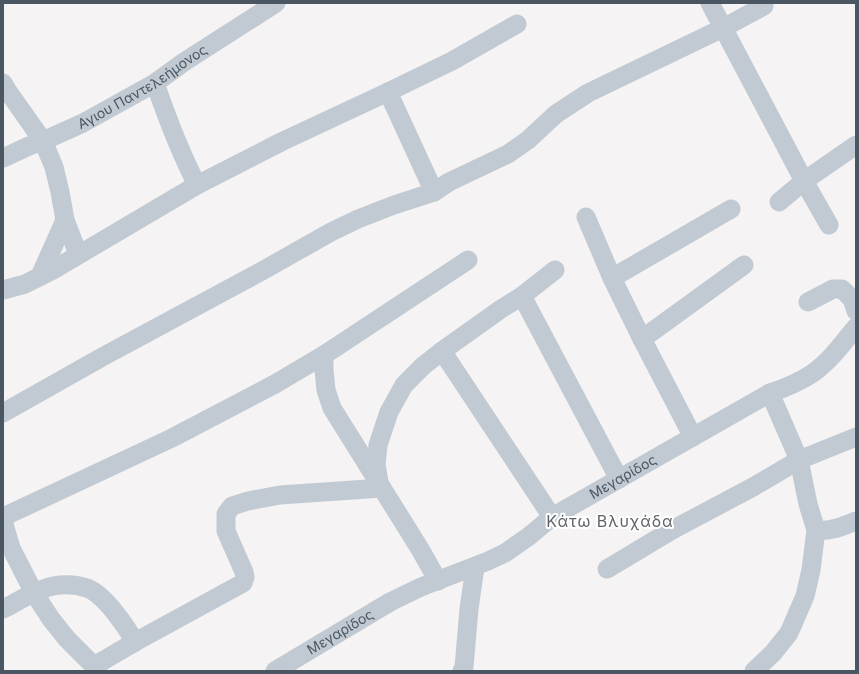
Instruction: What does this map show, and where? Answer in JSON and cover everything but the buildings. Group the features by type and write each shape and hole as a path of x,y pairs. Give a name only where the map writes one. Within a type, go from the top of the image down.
{"street":[{"name":"Αγιου Παντελεήμονος","path":"3,158 83,123 155,83 184,62 276,3"},
{"path":"710,3 804,181 829,225"},
{"path":"3,413 331,232 358,219 394,205 434,192 449,182 508,154 528,140 556,114 588,93 723,28 764,6"},
{"path":"3,290 25,284 53,270 197,185 281,142 452,61 517,24"},
{"path":"3,83 6,90 43,141 54,167 65,220 78,254"},
{"path":"155,83 173,132 197,185"},
{"path":"388,92 434,192"},
{"path":"779,202 804,181 856,145"},
{"path":"612,278 731,209"},
{"path":"586,217 612,278 642,340 693,437"},
{"path":"40,276 65,220"},
{"path":"3,517 172,438 275,384 324,355 468,260"},
{"path":"642,340 744,265"},
{"path":"381,485 376,464 378,445 389,412 404,385 423,366 442,351 522,296 555,270"},
{"path":"808,302 833,289 842,289 852,299 856,311"},
{"path":"522,296 619,479"},
{"name":"Μεγαρίδος","path":"275,671 390,602 421,587 505,553 528,537 552,517 770,393 803,379 814,372 832,356 856,327"},
{"path":"442,351 552,517"},
{"path":"324,355 326,390 332,408 381,485 438,581"},
{"path":"754,671 773,653 789,633 805,596 811,570 816,530 808,504 799,460 770,393"},
{"path":"607,569 672,530 754,487 799,460 856,437"},
{"path":"3,521 11,548 34,593 51,619 67,639 96,668 135,642 242,583 245,577 244,572 226,531 226,514 232,506 248,501 280,495 381,485"},
{"path":"816,530 834,528 856,521"},
{"path":"462,671 464,667 469,609 475,566"},
{"path":"3,610 34,593 52,586 70,584 88,588 110,606 135,642"}],"district":[{"name":"Κάτω Βλυχάδα","path":"610,521"}]}
